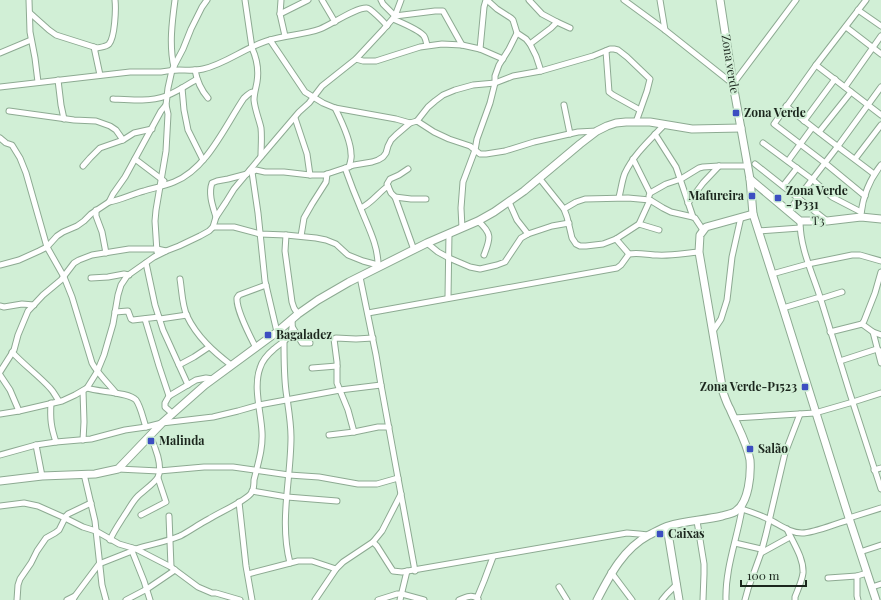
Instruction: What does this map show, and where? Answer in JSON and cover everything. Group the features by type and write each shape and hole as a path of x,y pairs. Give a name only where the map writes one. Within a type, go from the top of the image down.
{"street":[{"path":"29,0 30,32 38,82"},
{"path":"30,13 56,35 97,48 109,44 115,21 115,0"},
{"path":"173,69 172,47 175,0"},
{"path":"0,414 59,401 75,395 85,389 97,372 109,341 121,285 127,276 146,263 157,252 155,221 168,139 168,114 166,105 173,69 191,29 207,0"},
{"path":"245,0 252,48 258,71 254,92 255,107 261,129 261,156"},
{"path":"281,0 280,14 285,36"},
{"path":"280,14 308,0"},
{"path":"322,0 335,22"},
{"path":"381,0 394,17 422,34 426,39 427,46"},
{"path":"0,372 14,350 18,335 28,311 43,295 58,284 78,260 92,255 129,249 157,252 166,251 209,231 234,189 250,172 261,156 317,92 356,59 387,26 394,17 401,0"},
{"path":"480,49 484,7 487,0 513,20 518,33 530,44 541,71"},
{"path":"529,0 542,14 570,28"},
{"path":"624,0 665,30 733,84 796,0"},
{"path":"660,0 665,30"},
{"name":"Zona verde","path":"720,0 741,128"},
{"path":"865,196 826,163 774,124 816,65 866,0"},
{"path":"0,86 130,72 151,72 173,69 204,69 270,40 318,30 353,12 366,8 368,8 387,26"},
{"path":"858,10 881,26"},
{"path":"394,17 443,11 462,45"},
{"path":"530,44 557,22"},
{"path":"846,26 881,54"},
{"path":"462,228 461,208 463,182 490,103 499,65 518,33"},
{"path":"845,88 881,36"},
{"path":"0,53 32,40"},
{"path":"270,40 304,92 323,103 335,108 410,122 417,121 434,132 464,144 480,154 493,154 534,142 578,132 597,131"},
{"path":"356,59 363,62 376,60 414,48 442,44 462,45 480,49 503,59"},
{"path":"94,47 100,75"},
{"path":"417,121 428,108 443,95 465,87 495,83 513,76 541,71 614,49 618,50 634,62 650,80 636,122"},
{"path":"606,51 609,92 640,110"},
{"path":"816,65 881,115"},
{"path":"195,70 196,79 203,93 208,98"},
{"path":"112,99 156,99 168,96 196,79"},
{"path":"58,80 64,119"},
{"path":"804,121 835,80"},
{"path":"789,211 881,87"},
{"path":"182,88 188,130 203,160"},
{"path":"0,265 19,260 47,247 57,236 80,224 96,210 109,202 173,183 188,174 209,152 244,98 248,94 254,92"},
{"path":"819,132 851,92"},
{"path":"109,202 125,177 161,111 166,105"},
{"path":"564,105 570,134"},
{"path":"786,106 812,128 855,159 877,172"},
{"path":"335,108 351,150 351,157 347,167 354,193 373,238 379,266"},
{"path":"9,111 64,119 92,121 104,124 116,130 123,140"},
{"path":"295,118 307,154 310,175"},
{"path":"216,217 210,188 212,183 256,170 310,175 327,174 347,167 372,162 383,157 386,153 390,140 410,122"},
{"path":"67,600 74,598 99,564 133,549 170,539 187,532 244,499 252,491 262,444 258,385 260,369 269,353 284,342 291,333 292,324 298,314 318,300 379,266 478,221 540,179 597,131 616,123 626,122 650,122 692,129 741,128 750,179 753,214 815,413 876,600"},
{"path":"619,197 625,175 633,159 664,124"},
{"path":"855,159 881,125"},
{"path":"788,161 812,128"},
{"path":"83,166 100,148 123,140 134,133 152,129"},
{"path":"655,134 676,167 693,217 703,230"},
{"path":"0,138 6,143 12,145 26,173 47,247 64,277 72,297 92,363 97,372 116,393"},
{"path":"763,143 813,180 832,197 861,214 870,182 881,165"},
{"path":"0,146 9,144"},
{"path":"135,159 168,184"},
{"path":"540,179 564,209 572,238 576,244 580,246 603,244 616,239 639,224 649,200 650,193 633,159"},
{"path":"755,164 827,221"},
{"path":"650,193 666,184 681,179 699,168 711,166 747,166"},
{"path":"688,203 703,183 719,166"},
{"path":"783,186 797,168"},
{"path":"408,169 390,179 388,181 388,186 391,193 395,197 414,250"},
{"path":"250,172 258,213 266,285 277,332"},
{"path":"301,236 304,218 326,182 327,174"},
{"name":"T3","path":"750,179 789,211 800,224 814,221 827,221 861,214 881,219"},
{"path":"360,208 367,206 388,186"},
{"path":"395,197 426,199"},
{"path":"564,209 576,202 585,200 619,197 649,200 671,212 693,217"},
{"path":"508,202 528,234"},
{"path":"96,210 96,216 102,232 106,253"},
{"path":"726,600 729,565 748,487 750,458 746,445 723,392 699,252 700,235 706,227 713,224 753,214"},
{"path":"713,331 721,319 728,300 732,257 741,217"},
{"path":"478,221 483,225 489,236 489,242 484,255"},
{"path":"427,243 438,252 449,258 480,269 502,264 507,260 521,238 528,234 552,226 569,223"},
{"path":"639,224 659,230"},
{"path":"758,231 800,224 804,252 881,489"},
{"path":"213,226 234,227 260,234 301,236 326,240 336,244 348,255 379,266"},
{"path":"448,298 449,233"},
{"path":"286,235 286,251 292,302 298,314"},
{"path":"616,239 629,254"},
{"path":"368,313 617,268 629,254 638,253 658,255 699,252"},
{"path":"772,274 839,257 856,255 881,261"},
{"path":"146,263 163,330 188,385"},
{"path":"830,332 862,324 875,293 881,272"},
{"path":"91,278 124,274 129,275"},
{"path":"360,277 373,338 415,571"},
{"path":"180,279 183,301 190,322 204,342 231,365"},
{"path":"256,348 241,315 237,304 237,298 239,295 266,285"},
{"path":"783,308 842,292"},
{"path":"875,293 881,296"},
{"path":"0,306 4,307 22,304 34,305"},
{"path":"115,312 128,311 134,320 187,315"},
{"path":"145,319 170,396"},
{"path":"118,469 162,423 213,379 277,332 292,324"},
{"path":"292,324 302,343 310,343"},
{"path":"862,324 873,332 881,335"},
{"path":"873,332 879,350 881,363"},
{"path":"354,432 348,410 337,383 334,339 373,338"},
{"path":"284,342 286,389 291,434 285,512 287,551 290,562"},
{"path":"179,365 209,347"},
{"path":"840,361 879,350"},
{"path":"12,352 51,389 59,401"},
{"path":"312,368 337,366"},
{"path":"0,375 10,390 19,411"},
{"path":"173,414 165,407 165,403 170,396 196,380 213,379"},
{"path":"0,455 56,442 83,440 162,423 213,417 238,412 259,405 340,390 381,386"},
{"path":"85,389 116,393 134,398 143,416 146,427"},
{"path":"83,440 85,389"},
{"path":"734,418 815,413 881,393"},
{"path":"51,403 51,426 56,442"},
{"path":"745,600 761,551 785,453 800,414"},
{"path":"329,435 389,427"},
{"path":"141,515 166,502 158,478 159,460 150,436"},
{"path":"36,446 42,476"},
{"path":"0,481 42,476 95,474 118,469 159,471 204,466 232,467 289,475 319,476 358,484 377,484 398,478"},
{"path":"874,470 881,468"},
{"path":"84,474 96,531 102,585 106,600"},
{"path":"110,540 130,506 138,496 158,478"},
{"path":"252,491 287,497 337,501"},
{"path":"315,600 336,569 343,562 374,542 382,531 401,494"},
{"path":"239,502 252,600"},
{"path":"0,506 24,503 31,504 83,527 96,531 110,540 133,549 173,569 198,587 212,593 240,600"},
{"path":"17,600 20,579 46,538 59,530 68,514 91,503"},
{"path":"742,507 769,519 787,530 800,533 806,533 881,508"},
{"path":"597,600 612,572 626,552 648,536 667,526 713,518 735,512 742,507"},
{"path":"169,516 173,569"},
{"path":"697,521 704,568 703,600"},
{"path":"667,526 679,600"},
{"path":"787,530 803,568 795,600"},
{"path":"374,542 390,568 393,571 402,572 415,571 627,533 648,536"},
{"path":"735,543 761,551 790,537"},
{"path":"860,552 881,545"},
{"path":"133,549 150,600"},
{"path":"459,600 471,596 478,599 493,557"},
{"path":"248,574 298,561 312,561 336,569"},
{"path":"126,600 147,589 173,569"},
{"path":"400,600 407,571"},
{"path":"612,572 632,600"},
{"path":"828,578 856,576 867,573"},
{"path":"856,576 858,600"},
{"path":"662,600 677,584"},
{"path":"872,587 881,584"},
{"path":"559,587 567,600"},
{"path":"212,593 212,600"},
{"path":"378,600 397,594 424,600"}],"place":[{"name":"Zona Verde","path":"736,113"},
{"name":"Mafureira","path":"752,196"},
{"name":"Zona Verde - P331","path":"778,198"},
{"name":"Bagaladez","path":"268,335"},
{"name":"Zona Verde-P1523","path":"805,387"},
{"name":"Malinda","path":"151,441"},
{"name":"Salão","path":"750,449"},
{"name":"Caixas","path":"660,534"}]}
